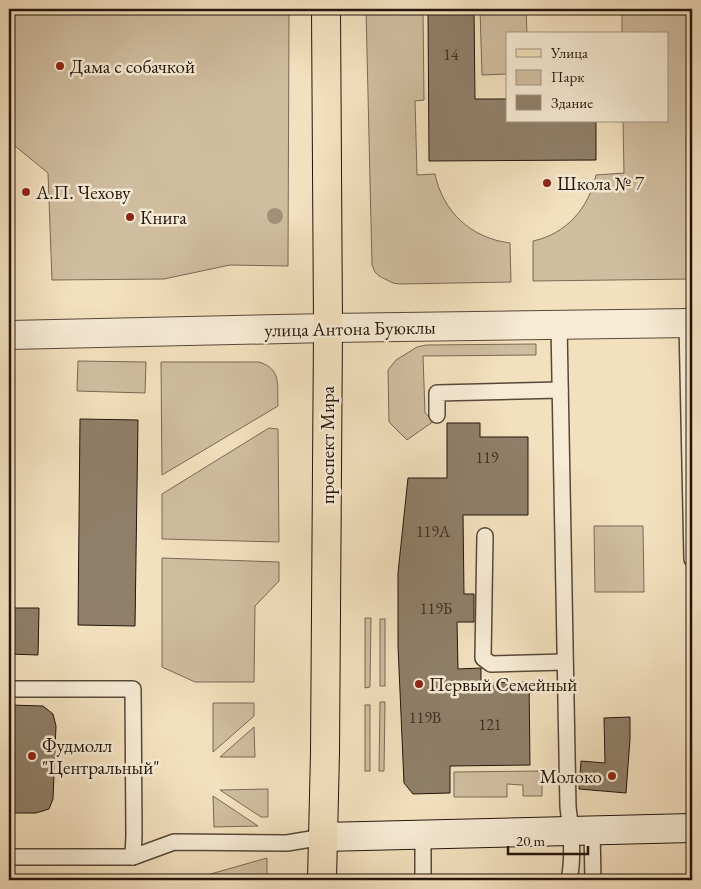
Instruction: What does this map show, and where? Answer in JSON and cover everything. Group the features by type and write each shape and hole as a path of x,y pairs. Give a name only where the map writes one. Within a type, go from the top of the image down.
{"main road":[{"name":"проспект Мира","path":"322,880 325,753 328,328 326,9"}],"street":[{"name":"улица Антона Буюклы","path":"9,335 690,323"},
{"path":"323,837 692,828"}],"lane":[{"path":"690,323 692,559"},
{"path":"559,325 568,807 582,831 593,880"},
{"path":"437,415 437,393 560,390"},
{"path":"485,536 483,658 492,664 565,662"},
{"path":"9,689 133,689 133,857"},
{"path":"569,880 582,831"},
{"path":"423,880 424,834"},
{"path":"9,857 133,857 174,842 287,843 323,837"}],"green space":[{"path":"9,9 289,9 288,266 230,265 164,279 52,280 48,173 15,146 9,153"},
{"path":"366,9 423,9 424,100 415,101 417,175 435,174 439,188 452,211 471,229 496,240 510,243 511,282 399,284 379,276 375,272 372,265"},
{"path":"480,9 526,9 527,32 506,32 506,74 482,75"},
{"path":"622,9 692,9 692,279 533,281 533,241 545,238 556,232 574,218 588,198 596,175 624,173 623,122 668,122 668,32 622,32"},
{"path":"536,344 536,355 423,356 425,413 434,421 407,440 389,422 388,370 396,360 417,347 426,345"},
{"path":"78,361 146,362 145,393 77,391"},
{"path":"161,362 259,362 272,369 275,373 278,385 278,406 162,475"},
{"path":"9,382 14,382 14,402 9,402"},
{"path":"269,428 278,429 279,542 162,539 162,494"},
{"path":"594,526 643,526 644,592 595,592"},
{"path":"162,558 279,562 279,581 255,606 254,682 195,682 162,667"},
{"path":"365,618 371,618 370,687 365,688"},
{"path":"380,619 385,619 385,686 380,686"},
{"path":"380,702 385,702 384,771 379,771"},
{"path":"213,703 254,703 254,716 213,752"},
{"path":"365,705 370,705 370,771 365,771"},
{"path":"254,727 255,757 220,757"},
{"path":"542,771 542,796 523,796 523,785 507,784 507,797 454,797 454,772"},
{"path":"268,789 268,817 261,817 220,790"},
{"path":"213,796 258,826 214,827"},
{"path":"267,858 267,880 110,880 106,876 200,877"}],"building":[{"path":"428,9 474,9 475,99 506,99 506,122 596,122 596,160 429,161"},
{"path":"80,419 138,420 135,626 78,625"},
{"path":"447,423 480,423 480,437 528,437 528,515 463,515 464,594 474,594 474,622 457,622 458,669 481,668 481,683 529,682 530,765 450,766 450,793 413,794 404,783 398,646 398,573 408,478 447,478"},
{"path":"9,608 39,608 38,655 9,654"},
{"name":"Фудмолл \"Центральный\"","path":"9,705 43,706 53,714 56,726 53,799 49,809 36,813 9,813"},
{"path":"630,717 626,793 579,789 581,761 605,763 604,718"}],"place":[{"name":"Дама с собачкой","path":"60,66"},
{"name":"Школа № 7","path":"547,183"},
{"name":"А.П. Чехову","path":"26,192"},
{"name":"Книга","path":"130,217"},
{"name":"Первый Семейный","path":"419,684"},
{"name":"Фудмолл \"Центральный\"","path":"32,756"},
{"name":"Молоко","path":"612,776"}]}
